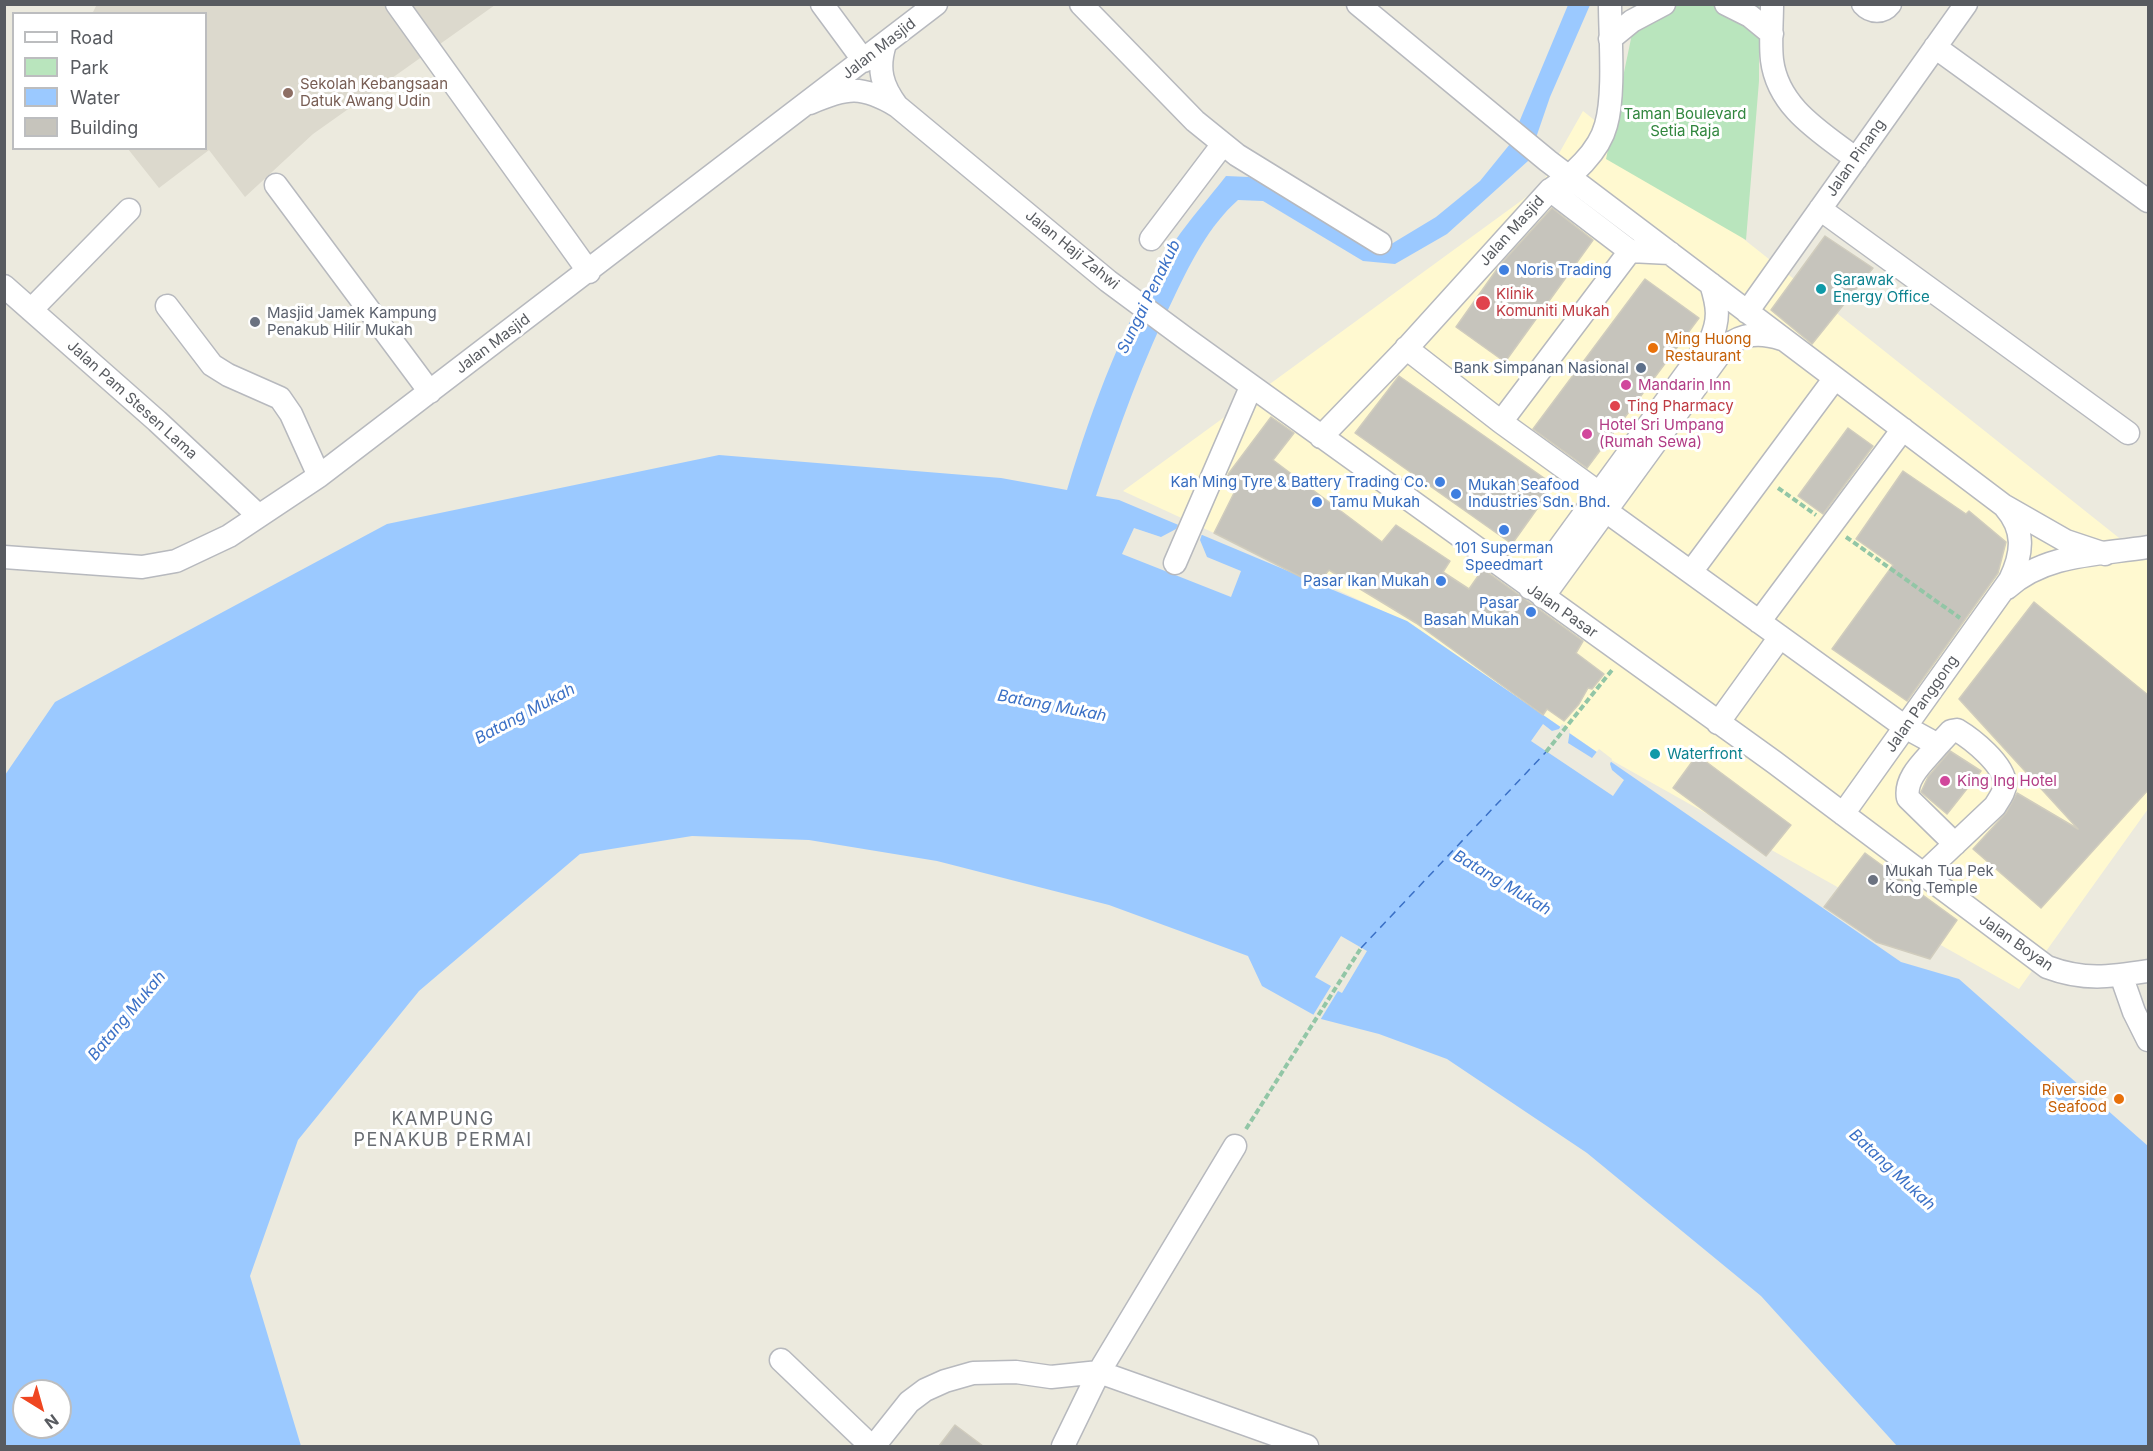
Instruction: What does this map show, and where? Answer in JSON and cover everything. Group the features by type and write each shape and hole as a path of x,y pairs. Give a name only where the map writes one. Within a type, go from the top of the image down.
{"street":[{"path":"397,4 428,52 589,272"},
{"path":"822,4 864,61"},
{"name":"Jalan Masjid","path":"4,557 142,567 189,557 229,536 319,476 810,103 936,4"},
{"path":"1081,4 1195,121 1223,144 1380,243"},
{"path":"1358,4 1548,161 2003,505 2066,541 2105,554"},
{"path":"1570,178 1594,147 1606,126 1610,4"},
{"path":"1610,39 1632,21 1664,4"},
{"path":"1726,4 1750,16 1772,34"},
{"path":"1772,4 1772,61 1785,97 1800,115 1856,159"},
{"path":"1863,4 1877,11 1890,4"},
{"name":"Jalan Pinang","path":"1747,312 1965,4"},
{"name":"Jalan Haji Zahwi","path":"885,45 881,58 881,78 897,106"},
{"path":"1935,47 2148,201"},
{"name":"Jalan Haji Zahwi","path":"810,103 848,90 864,90 897,106 1108,281 1251,387"},
{"path":"1151,238 1223,144"},
{"name":"Jalan Masjid","path":"1321,437 1407,348 1550,190 1570,178"},
{"path":"276,184 430,392"},
{"path":"1550,190 1630,251 1670,253"},
{"path":"1820,209 2128,433"},
{"path":"31,310 129,210"},
{"path":"1501,422 1630,251"},
{"path":"1536,593 1602,502 1710,341 1718,321 1718,310 1711,284"},
{"name":"Jalan Pam Stesen Lama","path":"4,286 157,421 259,516"},
{"path":"167,306 212,364 228,375 280,398 291,414 319,476"},
{"path":"1602,502 1725,347 1735,339 1747,335 1761,334 1784,339"},
{"path":"1407,348 1691,572 1905,727 1938,745"},
{"path":"1691,572 1834,378"},
{"path":"1175,563 1251,387"},
{"name":"Jalan Pasar","path":"1251,387 1843,814"},
{"path":"1759,622 1903,429"},
{"name":"Jalan Panggong","path":"1843,814 1976,629 2016,568 2022,543 2017,524 2003,505"},
{"name":"Jalan Panggong","path":"2001,593 2016,579 2048,562 2148,547"},
{"path":"1718,723 1780,637"},
{"path":"1923,875 1995,806 2003,792 2004,779 1998,767 1957,730 1951,731 1911,777 1906,791 1908,798 1955,844"},
{"name":"Jalan Boyan","path":"1843,814 2047,967 2069,976 2094,978 2148,971"},
{"path":"2121,975 2134,1012 2148,1040"},
{"path":"1063,1446 1099,1372 1235,1146"},
{"path":"781,1360 872,1446 909,1402 945,1381 973,1373 1016,1372 1051,1377 1099,1372 1307,1446"}],"path":[{"path":"1761,477 1976,629"},
{"path":"1546,752 1623,655"},
{"path":"1235,1146 1361,948"}],"shaded area":[{"name":"Sekolah Kebangsaan Datuk Awang Udin","path":"97,4 495,5 313,134 245,197 209,150 159,188 129,150 207,150 207,12 93,12"},
{"path":"1583,111 2148,561 2148,809 2019,989 1597,752 1411,624 1123,491 1540,187"}],"green space":[{"name":"Taman Boulevard Setia Raja","path":"1633,5 1759,5 1759,81 1746,240 1606,159 1633,29"}],"water":[{"path":"1568,5 1590,5 1550,97 1528,161 1447,234 1395,264 1363,261 1263,201 1238,200 1210,232 1163,319 1132,394 1096,496 1119,500 1407,621 1901,962 1959,979 2148,1146 2148,1446 1897,1446 1761,1296 1587,1153 1447,1059 1379,1034 1321,1019 1262,986 1248,956 1109,905 937,861 809,840 692,836 580,854 419,991 298,1140 250,1276 301,1446 5,1446 5,775 55,702 387,524 719,455 1001,478 1067,490 1099,393 1141,300 1175,241 1226,176 1249,177 1388,246 1436,217 1480,181 1510,144"}],"pier":[{"path":"1178,525 1202,534 1200,540 1207,557 1241,571 1231,597 1122,554 1134,528 1161,537 1176,529"},
{"path":"1543,724 1552,731 1559,729 1562,724 1570,730 1568,743 1592,758 1599,749 1612,759 1610,764 1612,770 1624,780 1613,796 1531,741"},
{"path":"1341,936 1367,951 1342,993 1338,991 1319,1022 1312,1017 1331,986 1315,977"}],"building":[{"path":"1552,208 1593,240 1505,362 1456,327 1500,265"},
{"name":"Sarawak Energy Office","path":"1825,236 1873,268 1812,344 1771,310"},
{"path":"1645,279 1699,318 1587,468 1533,429"},
{"path":"1399,376 1554,485 1512,544 1355,433"},
{"path":"1271,417 1294,433 1273,460 1382,542 1396,525 1450,561 1443,572 1469,589 1483,569 1583,641 1576,653 1604,674 1592,689 1588,688 1579,704 1564,721 1547,709 1543,715 1416,623 1329,570 1317,585 1214,533 1235,491 1224,483"},
{"path":"1848,428 1873,446 1823,514 1798,496"},
{"path":"1903,471 1966,514 1969,511 2006,542 1998,573 1907,701 1832,649 1893,565 1856,539"},
{"path":"2034,602 2148,695 2148,790 2041,908 1973,849 2006,813 2017,793 2078,829 1959,699"},
{"name":"King Ing Hotel","path":"1950,751 1981,771 1947,814 1921,792 1928,777"},
{"path":"1697,755 1791,825 1766,856 1673,788"},
{"name":"Mukah Tua Pek Kong Temple","path":"1865,853 1957,920 1930,959 1876,942 1824,907"},
{"path":"955,1425 983,1446 939,1446"}],"ferry route":[{"path":"1361,948 1546,752"}],"place":[{"name":"Sekolah Kebangsaan Datuk Awang Udin","path":"288,93"},
{"name":"Noris Trading","path":"1504,270"},
{"name":"Sarawak Energy Office","path":"1821,289"},
{"name":"Klinik Komuniti Mukah","path":"1483,303"},
{"name":"Masjid Jamek Kampung Penakub Hilir Mukah","path":"255,322"},
{"name":"Ming Huong Restaurant","path":"1653,348"},
{"name":"Bank Simpanan Nasional","path":"1641,368"},
{"name":"Mandarin Inn","path":"1626,385"},
{"name":"Ting Pharmacy","path":"1615,406"},
{"name":"Hotel Sri Umpang (Rumah Sewa)","path":"1587,434"},
{"name":"Kah Ming Tyre & Battery Trading Co.","path":"1440,482"},
{"name":"Mukah Seafood Industries Sdn. Bhd.","path":"1456,494"},
{"name":"Tamu Mukah","path":"1317,502"},
{"name":"101 Superman Speedmart","path":"1504,530"},
{"name":"Pasar Ikan Mukah","path":"1441,581"},
{"name":"Pasar Basah Mukah","path":"1531,612"},
{"name":"Waterfront","path":"1655,754"},
{"name":"King Ing Hotel","path":"1945,781"},
{"name":"Mukah Tua Pek Kong Temple","path":"1873,880"},
{"name":"Riverside Seafood","path":"2119,1099"}],"district":[{"name":"KAMPUNG PENAKUB PERMAI","path":"443,1130"}],"water label":[{"name":"Sungai Penakub","path":"1149,297"},
{"name":"Batang Mukah","path":"1052,706"},
{"name":"Batang Mukah","path":"525,714"},
{"name":"Batang Mukah","path":"1502,883"},
{"name":"Batang Mukah","path":"127,1016"},
{"name":"Batang Mukah","path":"1892,1170"}]}
